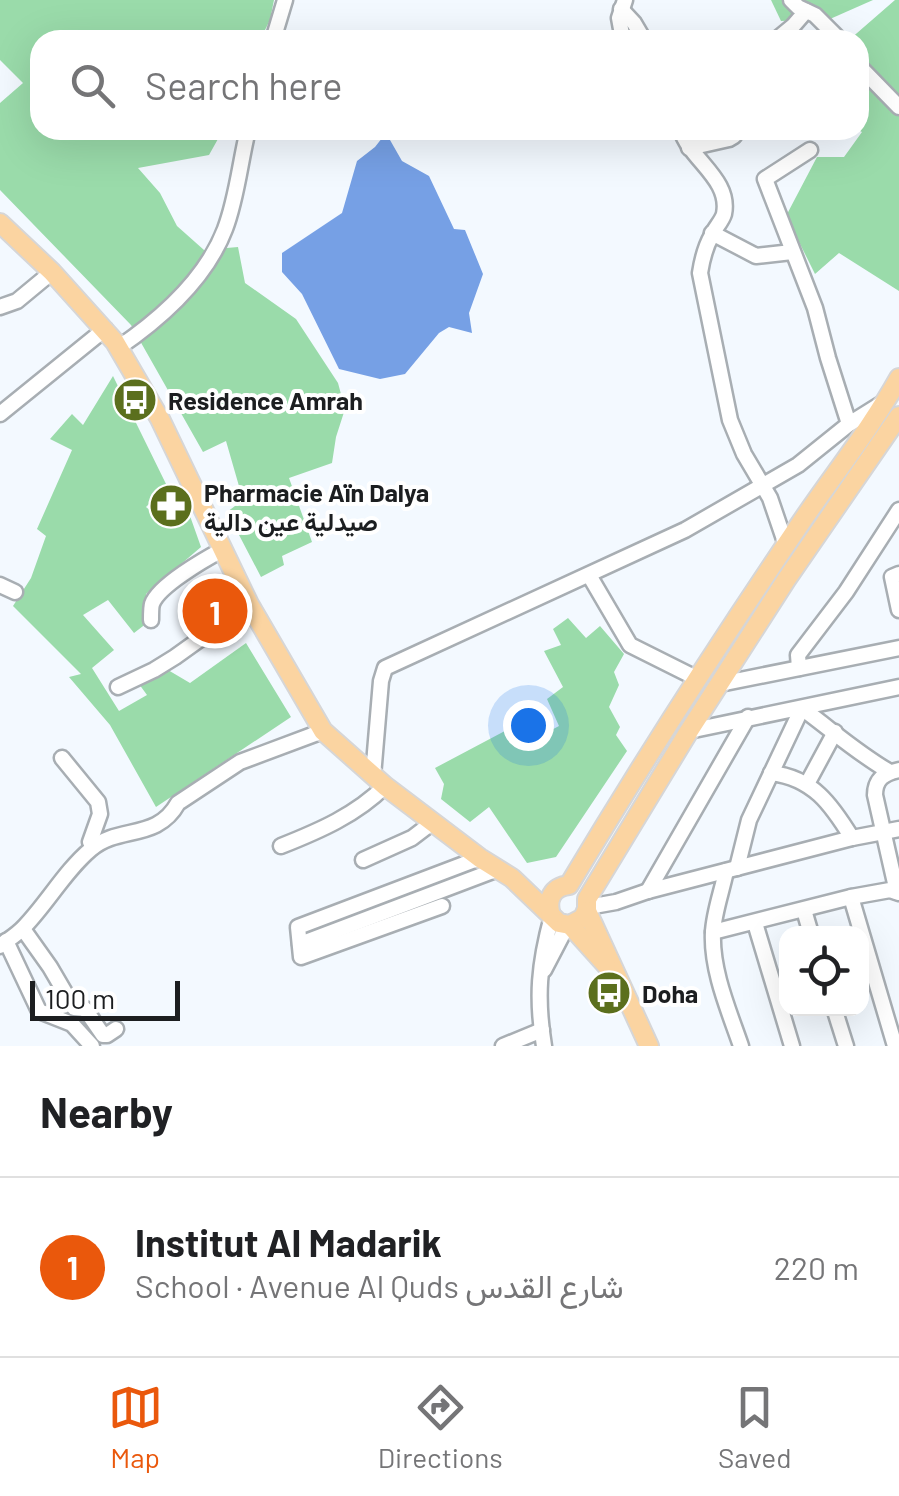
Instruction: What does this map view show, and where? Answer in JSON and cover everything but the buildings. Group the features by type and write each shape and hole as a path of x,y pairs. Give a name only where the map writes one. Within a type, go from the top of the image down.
{"main road":[{"path":"0,223 52,272 118,348 160,419 250,604 323,731 379,781 560,920 583,918 689,731 786,580 899,416"},
{"path":"618,978 548,906 550,898 562,888 899,378"},
{"path":"505,874 562,888 577,887 649,1046"}],"street":[{"path":"276,30 285,0"},
{"path":"791,0 830,30"},
{"path":"621,30 619,18 623,4"},
{"path":"623,4 638,30"},
{"path":"788,30 806,11"},
{"path":"869,76 899,107"},
{"path":"118,348 151,326 206,266 227,226 246,140"},
{"path":"685,140 720,185 724,197 724,216 702,257 700,274 725,400 734,433 764,486 786,545"},
{"path":"689,148 725,140"},
{"path":"810,150 765,180 815,308 850,424"},
{"path":"712,233 756,256 792,252"},
{"path":"0,307 17,300 52,272"},
{"path":"0,414 105,329"},
{"path":"281,846 367,804 379,781 381,681 385,668 658,543 764,486 886,400"},
{"path":"799,668 798,655 898,515"},
{"path":"875,547 895,575 899,610"},
{"path":"151,620 152,605 158,595 198,563 222,550"},
{"path":"589,574 630,644 698,678"},
{"path":"0,584 15,592"},
{"path":"118,686 175,657 250,604"},
{"path":"720,684 899,648"},
{"path":"689,731 899,687"},
{"path":"803,708 861,755 894,771"},
{"path":"740,1046 717,968 713,932 750,820 803,708"},
{"path":"648,891 748,717"},
{"path":"92,1046 72,1024 38,1011 3,944 23,929 71,868 93,847 154,828 174,812 178,803 240,762 323,731"},
{"path":"807,784 835,732"},
{"path":"62,758 98,802 100,814 90,842 93,847"},
{"path":"713,932 851,898 886,891 898,893 875,788 881,777 894,771"},
{"path":"770,773 784,774 814,788 852,838"},
{"path":"364,860 412,838 433,822"},
{"path":"587,906 616,902 852,838 899,829"},
{"path":"442,906 301,957 298,927 480,858"},
{"path":"300,944 505,874"},
{"path":"851,898 895,1046"},
{"path":"804,910 809,926"},
{"path":"544,1046 539,980 560,920"},
{"path":"755,923 792,1046"},
{"path":"23,929 74,1008 85,1009 103,1035 116,1029"},
{"path":"837,1016 846,1046"},
{"path":"503,1046 542,1030"}],"green space":[{"path":"0,0 274,0 265,30 30,30 30,140 217,140 209,155 138,168 160,193 177,226 204,250 238,247 245,283 296,319 338,383 345,409 332,463 289,478 312,542 282,556 284,565 261,577 227,512 243,500 226,441 203,452 131,325 0,190 0,103 23,83 0,60"},
{"path":"771,0 873,0 830,19 781,21"},
{"path":"899,0 899,291 839,253 815,274 786,216 817,157 844,157 856,140 869,140 869,30 860,30"},
{"path":"113,376 167,486 146,507 157,516 184,499 201,547 146,594 147,623 134,633 108,600 83,615 114,650 92,668 119,711 147,695 139,684 168,670 190,683 246,643 291,717 156,807 110,725 69,677 81,674 13,606 31,578 46,536 37,529 72,450 50,439 72,414 83,425"},
{"path":"568,618 586,638 600,626 624,654 614,672 619,685 609,707 620,727 616,735 627,751 556,857 527,863 489,807 470,822 441,799 444,784 435,768 535,715 542,735 559,726 547,699 563,687 544,651 561,645 553,629"}],"water":[{"path":"380,140 390,140 402,161 429,176 454,229 465,230 483,274 469,313 472,333 449,327 439,333 405,374 380,379 339,369 302,294 282,272 282,253 342,213 357,161"}],"place":[{"name":"Residence Amrah","path":"135,400"},
{"name":"Pharmacie Aïn Dalya صيدلية عين دالية","path":"171,506"},
{"name":"Institut Al Madarik","path":"215,611"},
{"name":"Doha","path":"609,993"}]}
